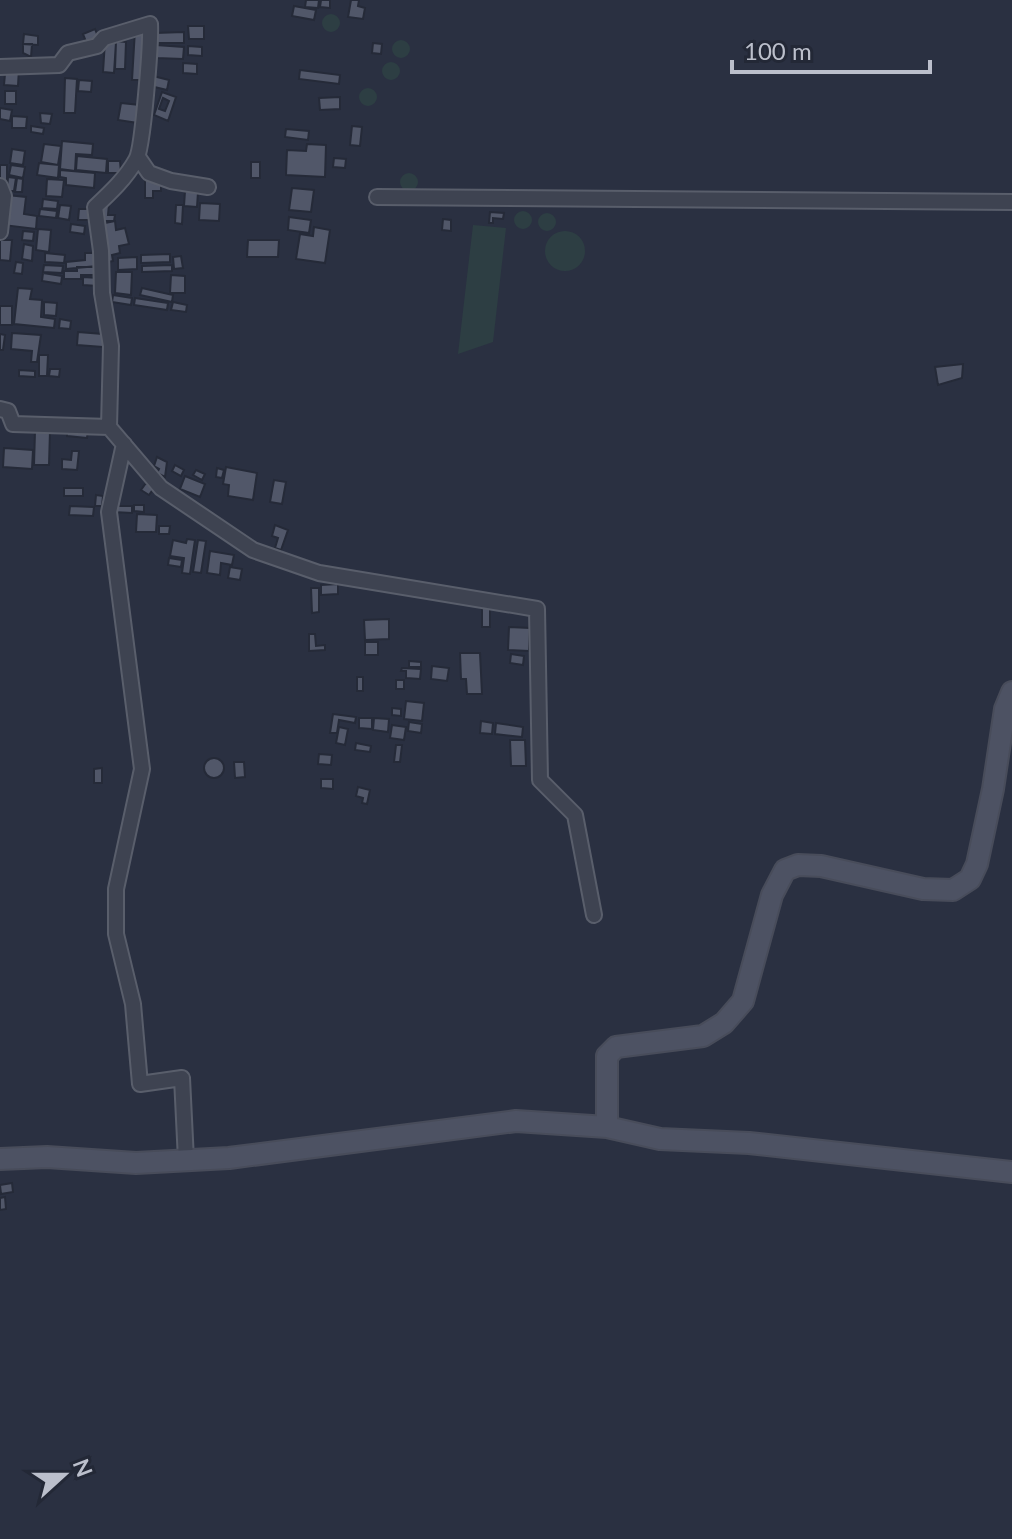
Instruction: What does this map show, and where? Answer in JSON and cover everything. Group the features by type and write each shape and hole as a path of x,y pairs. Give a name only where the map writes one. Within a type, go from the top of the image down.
{"street":[{"path":"0,67 59,65 68,53 97,46 104,38 150,24 151,53 138,157 116,188 95,207 101,251 102,293 111,346 109,427 161,488 253,550 319,573 537,609 540,780 575,815 594,915"},
{"path":"138,157 149,173 171,181 208,187"},
{"path":"0,186 4,196 0,232"},
{"path":"377,197 1012,202"},
{"path":"0,409 8,411 13,424 109,427"},
{"path":"124,444 109,512 142,769 116,889 116,934 133,1004 140,1084 182,1078 186,1160"},
{"path":"607,1127 607,1056 616,1047 703,1036 724,1023 743,1001 772,895 785,870 798,865 821,866 923,889 953,890 970,879 977,864 1005,709 1012,692"},
{"path":"0,1159 47,1157 136,1163 229,1158 516,1121 607,1127 660,1139 749,1143 1012,1172"}],"shaded area":[{"path":"327,14 335,14 340,23 338,30 327,32 322,27 322,19"},
{"path":"397,40 405,40 410,49 408,56 397,58 392,53 392,45"},
{"path":"387,62 395,62 400,71 398,78 387,80 382,75 382,67"},
{"path":"364,88 372,88 377,97 375,104 364,106 359,101 359,93"},
{"path":"409,173 418,182 409,191 400,182"},
{"path":"523,211 532,220 523,229 514,220"},
{"path":"547,213 556,222 547,231 538,222"},
{"path":"473,225 506,228 493,342 458,354"},
{"path":"565,231 579,237 585,251 579,265 565,271 551,265 545,251 551,237"}],"building":[{"path":"306,0 319,0 318,8 305,7"},
{"path":"321,0 330,0 330,8 320,7"},
{"path":"351,0 359,0 358,6 365,8 363,19 348,17"},
{"path":"294,6 316,10 314,20 292,16"},
{"path":"188,26 204,26 204,39 189,39"},
{"path":"95,29 99,39 87,44 83,34"},
{"path":"135,30 147,31 144,80 132,80"},
{"path":"184,32 184,43 155,43 155,33"},
{"path":"24,34 38,36 38,45 23,44"},
{"path":"105,41 116,42 114,73 103,72"},
{"path":"116,41 126,42 125,69 115,69"},
{"path":"373,43 382,44 381,54 372,53"},
{"path":"23,44 32,44 31,57 23,53"},
{"path":"156,45 184,47 183,59 156,58"},
{"path":"188,46 202,47 202,56 188,55"},
{"path":"183,63 197,64 197,74 183,73"},
{"path":"14,68 19,68 18,86 4,85 5,74 13,74"},
{"path":"300,70 340,75 339,84 299,79"},
{"path":"149,75 169,80 167,90 146,85"},
{"path":"65,78 77,79 75,113 64,113"},
{"path":"79,80 92,81 91,92 78,91"},
{"path":"5,91 16,91 16,104 5,104"},
{"path":"162,92 176,97 168,121 154,115","holes":["163,98 169,101 165,111 159,109"]},
{"path":"340,97 340,109 320,110 319,98"},
{"path":"121,103 140,105 138,123 118,120"},
{"path":"0,108 12,110 10,121 0,119"},
{"path":"40,113 52,114 50,124 41,123"},
{"path":"12,116 27,117 26,128 12,128"},
{"path":"31,126 44,128 43,134 31,132"},
{"path":"352,126 362,127 360,146 350,145"},
{"path":"286,129 309,131 308,140 285,137"},
{"path":"62,141 93,144 92,155 76,154 75,171 60,169"},
{"path":"44,144 61,146 58,165 41,162"},
{"path":"307,144 326,145 325,177 286,175 287,150 306,151"},
{"path":"12,149 25,151 23,165 10,163"},
{"path":"77,156 107,159 106,173 76,170"},
{"path":"334,158 346,159 345,168 333,167"},
{"path":"108,161 120,161 121,173 108,173"},
{"path":"251,162 260,162 260,178 251,178"},
{"path":"39,163 59,165 58,178 37,175"},
{"path":"0,165 7,165 7,182 0,182"},
{"path":"11,165 25,167 23,178 9,175"},
{"path":"60,170 95,173 94,188 66,185 66,178 60,177"},
{"path":"8,177 16,178 14,191 7,191"},
{"path":"17,178 23,179 22,192 15,192"},
{"path":"47,179 64,180 62,197 46,196"},
{"path":"145,179 161,179 161,191 153,191 153,198 145,198"},
{"path":"292,188 314,190 311,212 289,210"},
{"path":"185,191 198,192 197,207 184,206"},
{"path":"7,195 26,197 24,214 37,216 36,229 3,225"},
{"path":"43,199 58,201 57,209 42,208"},
{"path":"200,203 220,204 219,221 199,220"},
{"path":"101,204 109,204 108,215 115,215 114,221 100,221"},
{"path":"60,205 71,206 69,220 58,218"},
{"path":"176,205 183,205 182,224 175,223"},
{"path":"40,209 57,211 56,218 39,216"},
{"path":"79,209 92,209 92,220 78,220"},
{"path":"490,212 504,213 503,219 493,218 493,223 489,223"},
{"path":"289,217 311,220 309,233 288,230"},
{"path":"443,219 451,220 451,231 442,230"},
{"path":"115,221 116,230 125,228 129,244 119,246 120,253 112,255 113,261 108,262 100,224"},
{"path":"71,224 85,226 84,234 70,232"},
{"path":"314,227 330,230 325,263 296,259 300,234 313,236"},
{"path":"38,229 51,230 49,252 36,250"},
{"path":"23,231 34,232 33,241 22,240"},
{"path":"0,240 12,240 10,261 0,260"},
{"path":"248,240 279,240 278,257 247,257"},
{"path":"24,244 33,246 32,261 22,259"},
{"path":"45,253 65,255 64,263 45,262"},
{"path":"85,253 97,253 97,266 66,269 66,262 85,260"},
{"path":"170,254 170,262 141,263 141,255"},
{"path":"181,256 183,268 174,269 173,257"},
{"path":"137,257 137,269 118,270 118,258"},
{"path":"16,262 23,263 22,274 14,273"},
{"path":"44,265 63,266 62,273 43,272"},
{"path":"172,265 172,271 142,272 142,266"},
{"path":"77,267 98,267 98,275 64,279 64,271 77,271"},
{"path":"116,272 132,272 131,295 115,293"},
{"path":"43,273 62,276 61,284 42,281"},
{"path":"171,275 185,276 185,293 170,293"},
{"path":"83,277 99,278 98,286 83,285"},
{"path":"18,288 32,289 30,299 42,300 41,317 55,319 54,328 14,324"},
{"path":"142,288 173,295 172,302 140,295"},
{"path":"113,295 132,298 131,305 112,302"},
{"path":"135,298 168,303 167,310 134,305"},
{"path":"44,302 57,303 56,316 44,315"},
{"path":"173,302 187,305 186,312 171,310"},
{"path":"0,306 12,306 12,325 0,325"},
{"path":"60,319 71,321 70,329 59,328"},
{"path":"78,332 103,334 103,347 77,345"},
{"path":"12,333 41,335 37,362 31,362 32,351 11,349"},
{"path":"0,334 5,335 3,350 0,350"},
{"path":"39,355 48,355 47,376 39,376"},
{"path":"963,364 962,378 938,385 935,367"},
{"path":"50,369 60,369 59,377 49,376"},
{"path":"19,370 35,371 35,377 19,376"},
{"path":"67,428 88,430 87,438 67,436"},
{"path":"35,431 50,431 49,465 34,465"},
{"path":"4,448 33,450 32,469 3,467"},
{"path":"72,451 79,451 77,470 62,469 62,459 71,460"},
{"path":"157,457 167,462 165,477 157,473 159,469 154,466"},
{"path":"175,465 184,470 181,476 172,471"},
{"path":"226,467 257,473 253,500 228,496 229,485 223,484"},
{"path":"217,468 224,470 222,478 216,477"},
{"path":"196,470 205,474 202,480 193,475"},
{"path":"185,476 205,484 200,497 180,489"},
{"path":"274,480 286,482 282,504 270,502"},
{"path":"146,483 154,488 149,495 141,490"},
{"path":"64,488 83,488 83,496 64,496"},
{"path":"96,495 103,496 102,506 95,506"},
{"path":"134,505 144,505 144,512 134,511"},
{"path":"70,506 94,507 93,516 69,515"},
{"path":"113,506 132,506 132,513 113,512"},
{"path":"137,514 157,515 156,532 136,532"},
{"path":"275,525 288,530 281,550 275,548 278,538 272,536"},
{"path":"159,526 170,526 169,534 159,534"},
{"path":"187,539 195,540 190,574 182,573 184,558 170,556 173,540 186,543"},
{"path":"198,540 206,541 201,573 193,572"},
{"path":"210,551 234,555 232,565 221,563 220,575 207,573"},
{"path":"169,558 182,560 181,567 168,565"},
{"path":"230,567 242,569 240,580 228,578"},
{"path":"338,584 338,594 321,595 321,585"},
{"path":"311,588 319,588 319,612 312,613"},
{"path":"482,604 490,604 490,627 482,627"},
{"path":"389,619 389,639 365,640 364,620"},
{"path":"509,627 530,628 529,651 508,650"},
{"path":"309,634 315,634 316,646 325,645 325,650 309,651"},
{"path":"365,642 378,642 378,655 365,655"},
{"path":"460,653 480,653 482,694 467,694 466,679 461,679"},
{"path":"511,654 524,656 523,665 510,663"},
{"path":"409,661 421,662 421,667 409,667"},
{"path":"432,666 449,668 447,681 431,679"},
{"path":"402,668 421,669 420,679 406,678 406,671 401,671"},
{"path":"357,677 363,677 363,691 357,691"},
{"path":"396,680 404,680 404,689 396,689"},
{"path":"406,701 424,703 422,721 404,719"},
{"path":"392,708 401,709 401,716 392,715"},
{"path":"333,714 356,717 355,723 339,720 337,733 330,733"},
{"path":"359,718 372,718 372,729 359,728"},
{"path":"374,718 389,719 388,732 373,730"},
{"path":"481,721 493,723 492,734 480,733"},
{"path":"409,722 422,724 421,733 408,731"},
{"path":"496,723 523,727 522,737 495,734"},
{"path":"392,725 406,727 404,740 390,738"},
{"path":"339,727 348,729 345,745 336,743"},
{"path":"510,740 525,740 526,766 511,766"},
{"path":"356,743 371,746 370,752 355,750"},
{"path":"396,745 402,745 400,762 394,762"},
{"path":"319,754 332,755 331,765 318,764"},
{"path":"214,758 221,761 224,768 221,775 214,778 207,775 204,768 207,761"},
{"path":"234,762 244,762 245,777 235,778"},
{"path":"102,768 102,783 94,783 94,769"},
{"path":"321,779 333,779 333,789 321,788"},
{"path":"358,787 370,790 367,804 362,803 363,798 356,796"},
{"path":"12,1183 13,1192 1,1194 0,1185"},
{"path":"5,1197 6,1209 0,1210 0,1198"}]}
